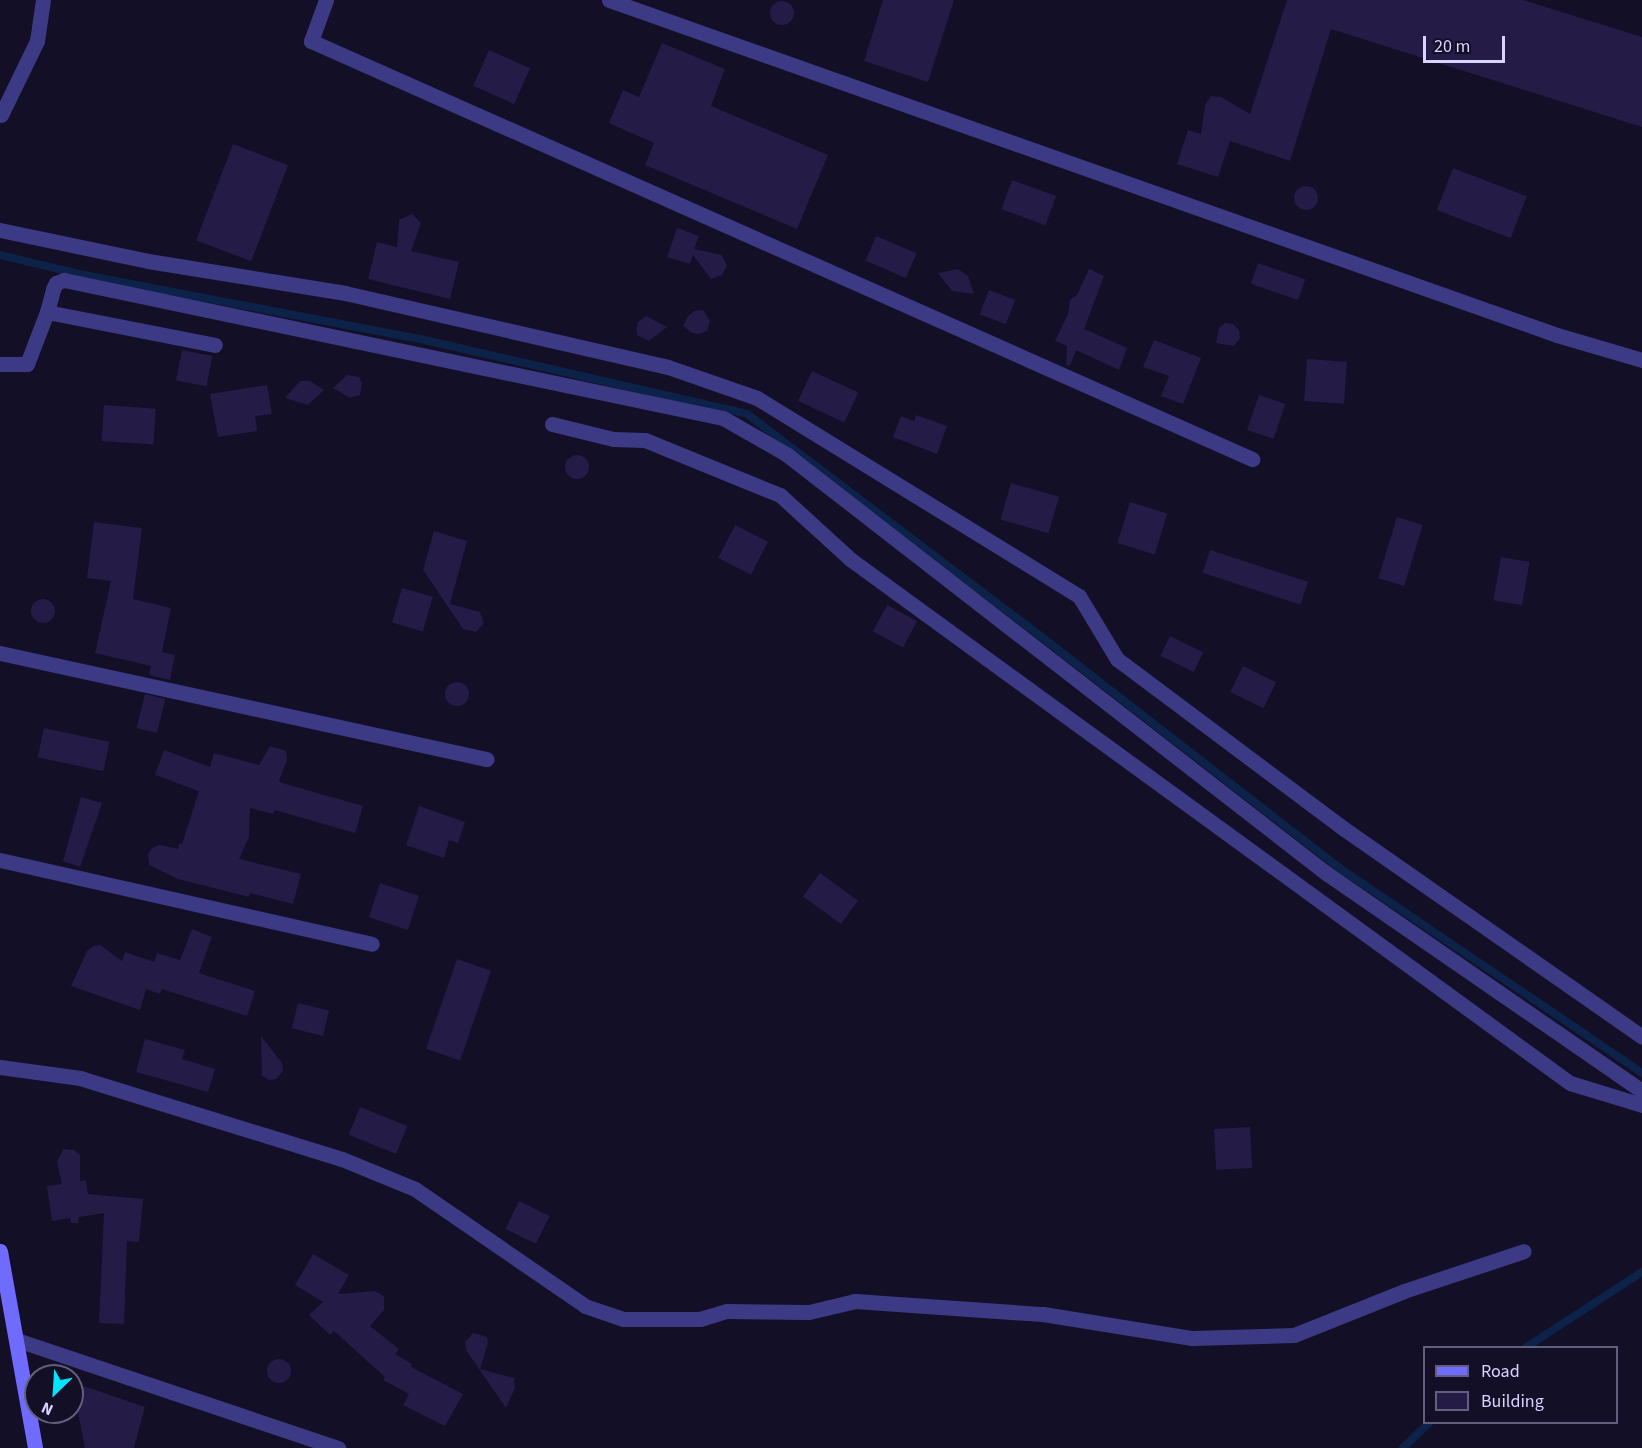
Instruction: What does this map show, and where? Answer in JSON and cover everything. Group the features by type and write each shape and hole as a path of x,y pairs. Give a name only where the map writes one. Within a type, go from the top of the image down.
{"main road":[{"path":"0,1251 35,1448"}],"street":[{"path":"1,115 37,41 43,0"},
{"path":"326,0 311,41 1252,459"},
{"path":"609,0 1557,335 1642,360"},
{"path":"0,230 148,261 345,293 668,367 757,398 1079,596 1117,659 1340,826 1642,1037"},
{"path":"0,364 27,364 47,312 53,289 56,283 64,280 723,418 786,454 1326,873 1642,1091"},
{"path":"47,312 215,345"},
{"path":"552,424 613,439 645,440 780,495 850,559 1570,1083 1642,1105"},
{"path":"0,653 487,759"},
{"path":"0,860 372,944"},
{"path":"0,1067 80,1078 342,1159 415,1189 585,1306 623,1319 700,1319 728,1311 809,1312 855,1301 1043,1314 1192,1338 1294,1335 1404,1291 1524,1251"},
{"path":"17,1340 338,1448"}],"building":[{"path":"883,0 954,0 928,82 864,61"},
{"path":"1287,0 1523,0 1642,37 1642,127 1331,29 1290,161 1230,141 1218,177 1177,164 1188,130 1201,134 1205,105 1211,96 1221,97 1250,114"},
{"path":"782,1 787,2 793,8 793,18 787,24 782,25 777,24 771,18 770,13 771,8 777,2"},
{"path":"662,43 725,69 711,106 828,155 797,229 645,165 654,143 609,123 623,90 639,97"},
{"path":"489,50 530,68 514,104 473,86"},
{"path":"233,144 288,165 251,261 196,240"},
{"path":"1453,168 1527,196 1511,238 1437,210"},
{"path":"1012,180 1056,196 1046,225 1001,209"},
{"path":"1306,186 1311,187 1317,193 1317,203 1311,209 1306,210 1301,209 1295,203 1294,198 1295,193 1301,187"},
{"path":"412,214 421,223 411,251 459,262 450,299 368,279 377,242 397,247 399,220"},
{"path":"677,228 699,236 694,249 722,255 727,266 722,275 711,279 693,255 690,264 667,257"},
{"path":"876,236 917,253 906,278 865,261"},
{"path":"1258,263 1305,279 1298,300 1251,284"},
{"path":"958,269 968,276 974,294 952,291 938,273"},
{"path":"1089,269 1104,276 1084,329 1127,348 1119,370 1076,350 1070,366 1066,365 1067,346 1055,341 1068,314 1070,300 1077,295"},
{"path":"989,290 1015,300 1006,324 980,314"},
{"path":"703,310 710,321 707,331 699,334 692,333 683,326 688,316 694,311"},
{"path":"646,316 667,327 649,341 638,336 636,330 638,322"},
{"path":"1225,323 1233,324 1239,330 1240,338 1234,346 1216,343 1219,328"},
{"path":"1154,340 1201,358 1183,404 1161,396 1169,376 1143,367"},
{"path":"182,350 212,356 207,386 176,380"},
{"path":"1307,359 1347,362 1344,404 1304,401"},
{"path":"812,371 858,393 844,422 798,401"},
{"path":"347,375 359,377 362,384 360,395 350,398 333,388"},
{"path":"300,381 310,381 324,390 308,405 285,398"},
{"path":"267,385 272,414 255,416 257,431 218,437 210,394"},
{"path":"1259,395 1285,404 1273,439 1247,430"},
{"path":"104,405 156,409 153,445 101,441"},
{"path":"916,415 947,426 937,454 893,437 901,416 914,421"},
{"path":"577,455 582,456 588,462 588,472 582,478 577,479 572,478 566,472 565,467 566,462 572,456"},
{"path":"1011,483 1059,497 1049,533 1001,520"},
{"path":"1130,502 1167,513 1155,555 1117,543"},
{"path":"1397,517 1423,525 1404,586 1378,578"},
{"path":"94,522 142,528 133,599 171,608 162,652 175,655 170,680 149,675 151,666 95,653 111,581 87,578"},
{"path":"735,525 768,542 751,575 718,558"},
{"path":"434,531 467,541 450,604 480,612 484,623 476,632 463,629 423,570"},
{"path":"1210,550 1308,582 1301,605 1203,573"},
{"path":"1501,557 1530,562 1522,605 1493,600"},
{"path":"402,588 433,597 423,631 392,623"},
{"path":"43,599 48,600 54,606 54,616 48,622 43,623 38,622 32,616 31,611 32,606 38,600"},
{"path":"887,605 917,621 903,647 873,631"},
{"path":"1170,636 1203,652 1194,672 1160,656"},
{"path":"1243,666 1276,682 1264,708 1230,692"},
{"path":"457,682 462,683 468,689 468,699 462,705 457,706 452,705 446,699 445,694 446,689 452,683"},
{"path":"145,694 165,699 157,733 137,728"},
{"path":"44,728 110,742 103,771 38,757"},
{"path":"270,746 286,751 287,760 279,781 282,783 363,806 355,833 275,810 273,814 250,808 249,837 239,859 301,874 293,904 250,893 249,897 178,879 149,865 148,854 152,848 160,845 178,849 179,843 182,844 199,791 155,775 164,750 210,767 214,753 259,765"},
{"path":"81,797 102,803 80,867 63,861"},
{"path":"419,806 465,822 458,843 449,840 444,858 406,845"},
{"path":"820,873 858,901 841,924 803,896"},
{"path":"380,883 419,896 408,930 369,917"},
{"path":"192,929 212,937 199,973 255,991 247,1016 162,989 160,994 146,989 140,1010 71,986 87,951 93,946 100,945 122,961 125,952 154,962 157,953 180,960"},
{"path":"457,959 491,971 460,1061 426,1049"},
{"path":"298,1003 329,1011 323,1036 292,1028"},
{"path":"261,1036 282,1063 283,1071 276,1079 269,1080 262,1076"},
{"path":"145,1039 185,1050 182,1059 215,1069 208,1092 136,1072"},
{"path":"360,1107 407,1126 396,1154 349,1135"},
{"path":"1250,1127 1252,1168 1216,1170 1214,1129"},
{"path":"63,1149 74,1150 80,1155 80,1181 86,1180 88,1194 143,1199 139,1242 127,1241 124,1324 99,1323 104,1213 79,1217 78,1223 71,1223 70,1218 52,1221 47,1186 62,1184 57,1162"},
{"path":"519,1201 550,1216 536,1244 505,1229"},
{"path":"313,1254 349,1275 338,1294 375,1291 384,1296 384,1310 370,1326 399,1349 395,1354 412,1364 411,1367 463,1394 445,1426 403,1405 409,1394 383,1380 385,1377 334,1331 330,1335 309,1315 323,1302 295,1285"},
{"path":"473,1333 487,1337 488,1343 480,1369 514,1378 515,1388 506,1408 466,1350 465,1342"},
{"path":"279,1359 284,1360 290,1366 290,1376 284,1382 279,1383 274,1382 268,1376 267,1371 268,1366 274,1360"},
{"path":"84,1386 145,1407 134,1448 85,1448 80,1424 84,1424"}],"waterway":[{"path":"0,255 79,274 416,338 747,414 1025,624 1344,871 1642,1073"},
{"path":"1528,1346 1642,1272"},
{"path":"1403,1448 1428,1424"}]}
